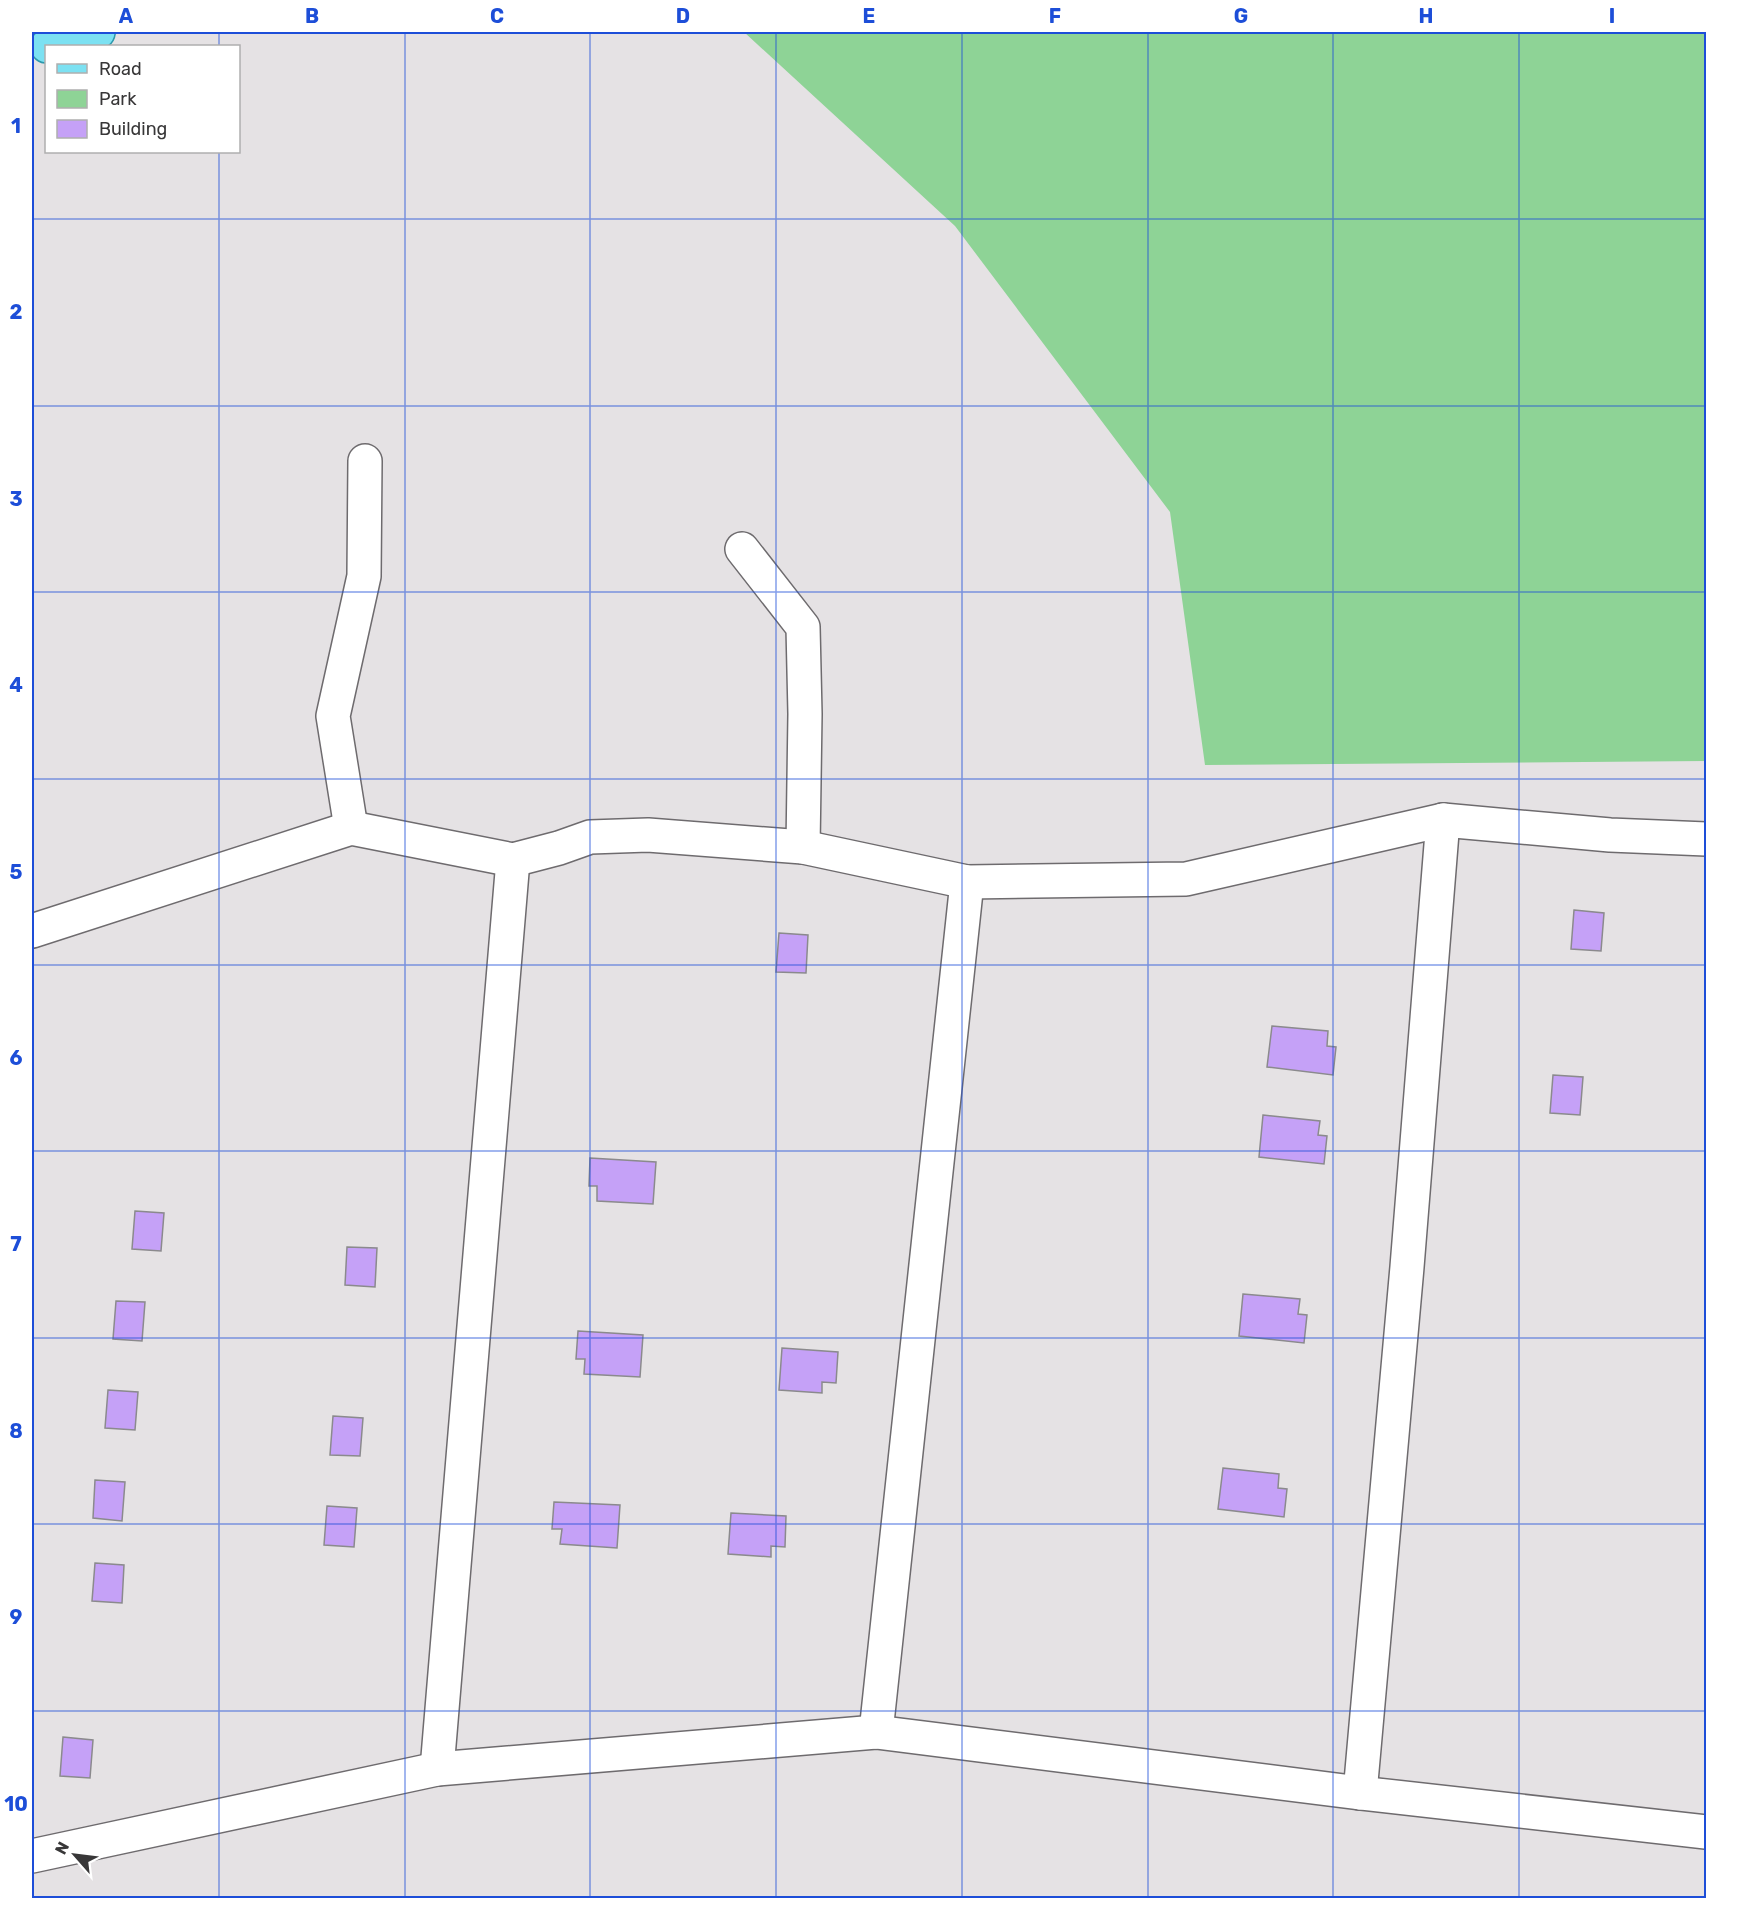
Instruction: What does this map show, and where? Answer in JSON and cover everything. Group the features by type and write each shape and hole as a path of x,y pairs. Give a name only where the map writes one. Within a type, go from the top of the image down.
{"main road":[{"path":"54,45 98,32"}],"street":[{"path":"351,828 333,716 364,576 365,461"},
{"path":"742,549 803,627 805,714 803,847"},
{"path":"32,932 351,828 513,860 559,849 590,837 648,835 803,847 967,882 1186,879 1443,820 1610,836 1707,840"},
{"path":"1360,1793 1407,1267 1443,820"},
{"path":"437,1769 513,860"},
{"path":"876,1732 967,882"},
{"path":"32,1856 437,1769 876,1732 1360,1793 1707,1832"}],"green space":[{"path":"744,32 1706,32 1706,761 1205,765 1170,512 955,226"}],"building":[{"path":"1574,910 1604,913 1601,951 1571,949"},
{"path":"779,933 808,935 806,973 776,972"},
{"path":"1272,1026 1328,1031 1327,1046 1336,1047 1333,1075 1267,1067"},
{"path":"1553,1075 1583,1077 1580,1115 1550,1113"},
{"path":"1263,1115 1320,1121 1318,1135 1327,1136 1324,1164 1259,1157"},
{"path":"590,1158 656,1162 653,1204 597,1201 597,1186 589,1186"},
{"path":"135,1211 164,1213 161,1251 132,1249"},
{"path":"347,1247 377,1248 375,1287 345,1285"},
{"path":"1243,1294 1300,1299 1298,1314 1307,1315 1304,1343 1239,1336"},
{"path":"116,1301 145,1302 142,1341 113,1339"},
{"path":"578,1331 643,1335 640,1377 584,1374 585,1359 576,1359"},
{"path":"782,1348 838,1352 836,1383 822,1382 822,1393 779,1390"},
{"path":"108,1390 138,1392 135,1430 105,1428"},
{"path":"333,1416 363,1418 360,1456 330,1455"},
{"path":"1223,1468 1279,1474 1278,1488 1287,1489 1284,1517 1218,1509"},
{"path":"95,1480 125,1482 122,1521 93,1518"},
{"path":"554,1502 620,1505 617,1548 560,1544 562,1529 552,1529"},
{"path":"327,1506 357,1508 354,1547 324,1545"},
{"path":"731,1513 786,1516 785,1547 771,1546 771,1557 728,1554"},
{"path":"95,1563 124,1565 122,1603 92,1601"},
{"path":"63,1737 93,1740 90,1778 60,1776"}]}
